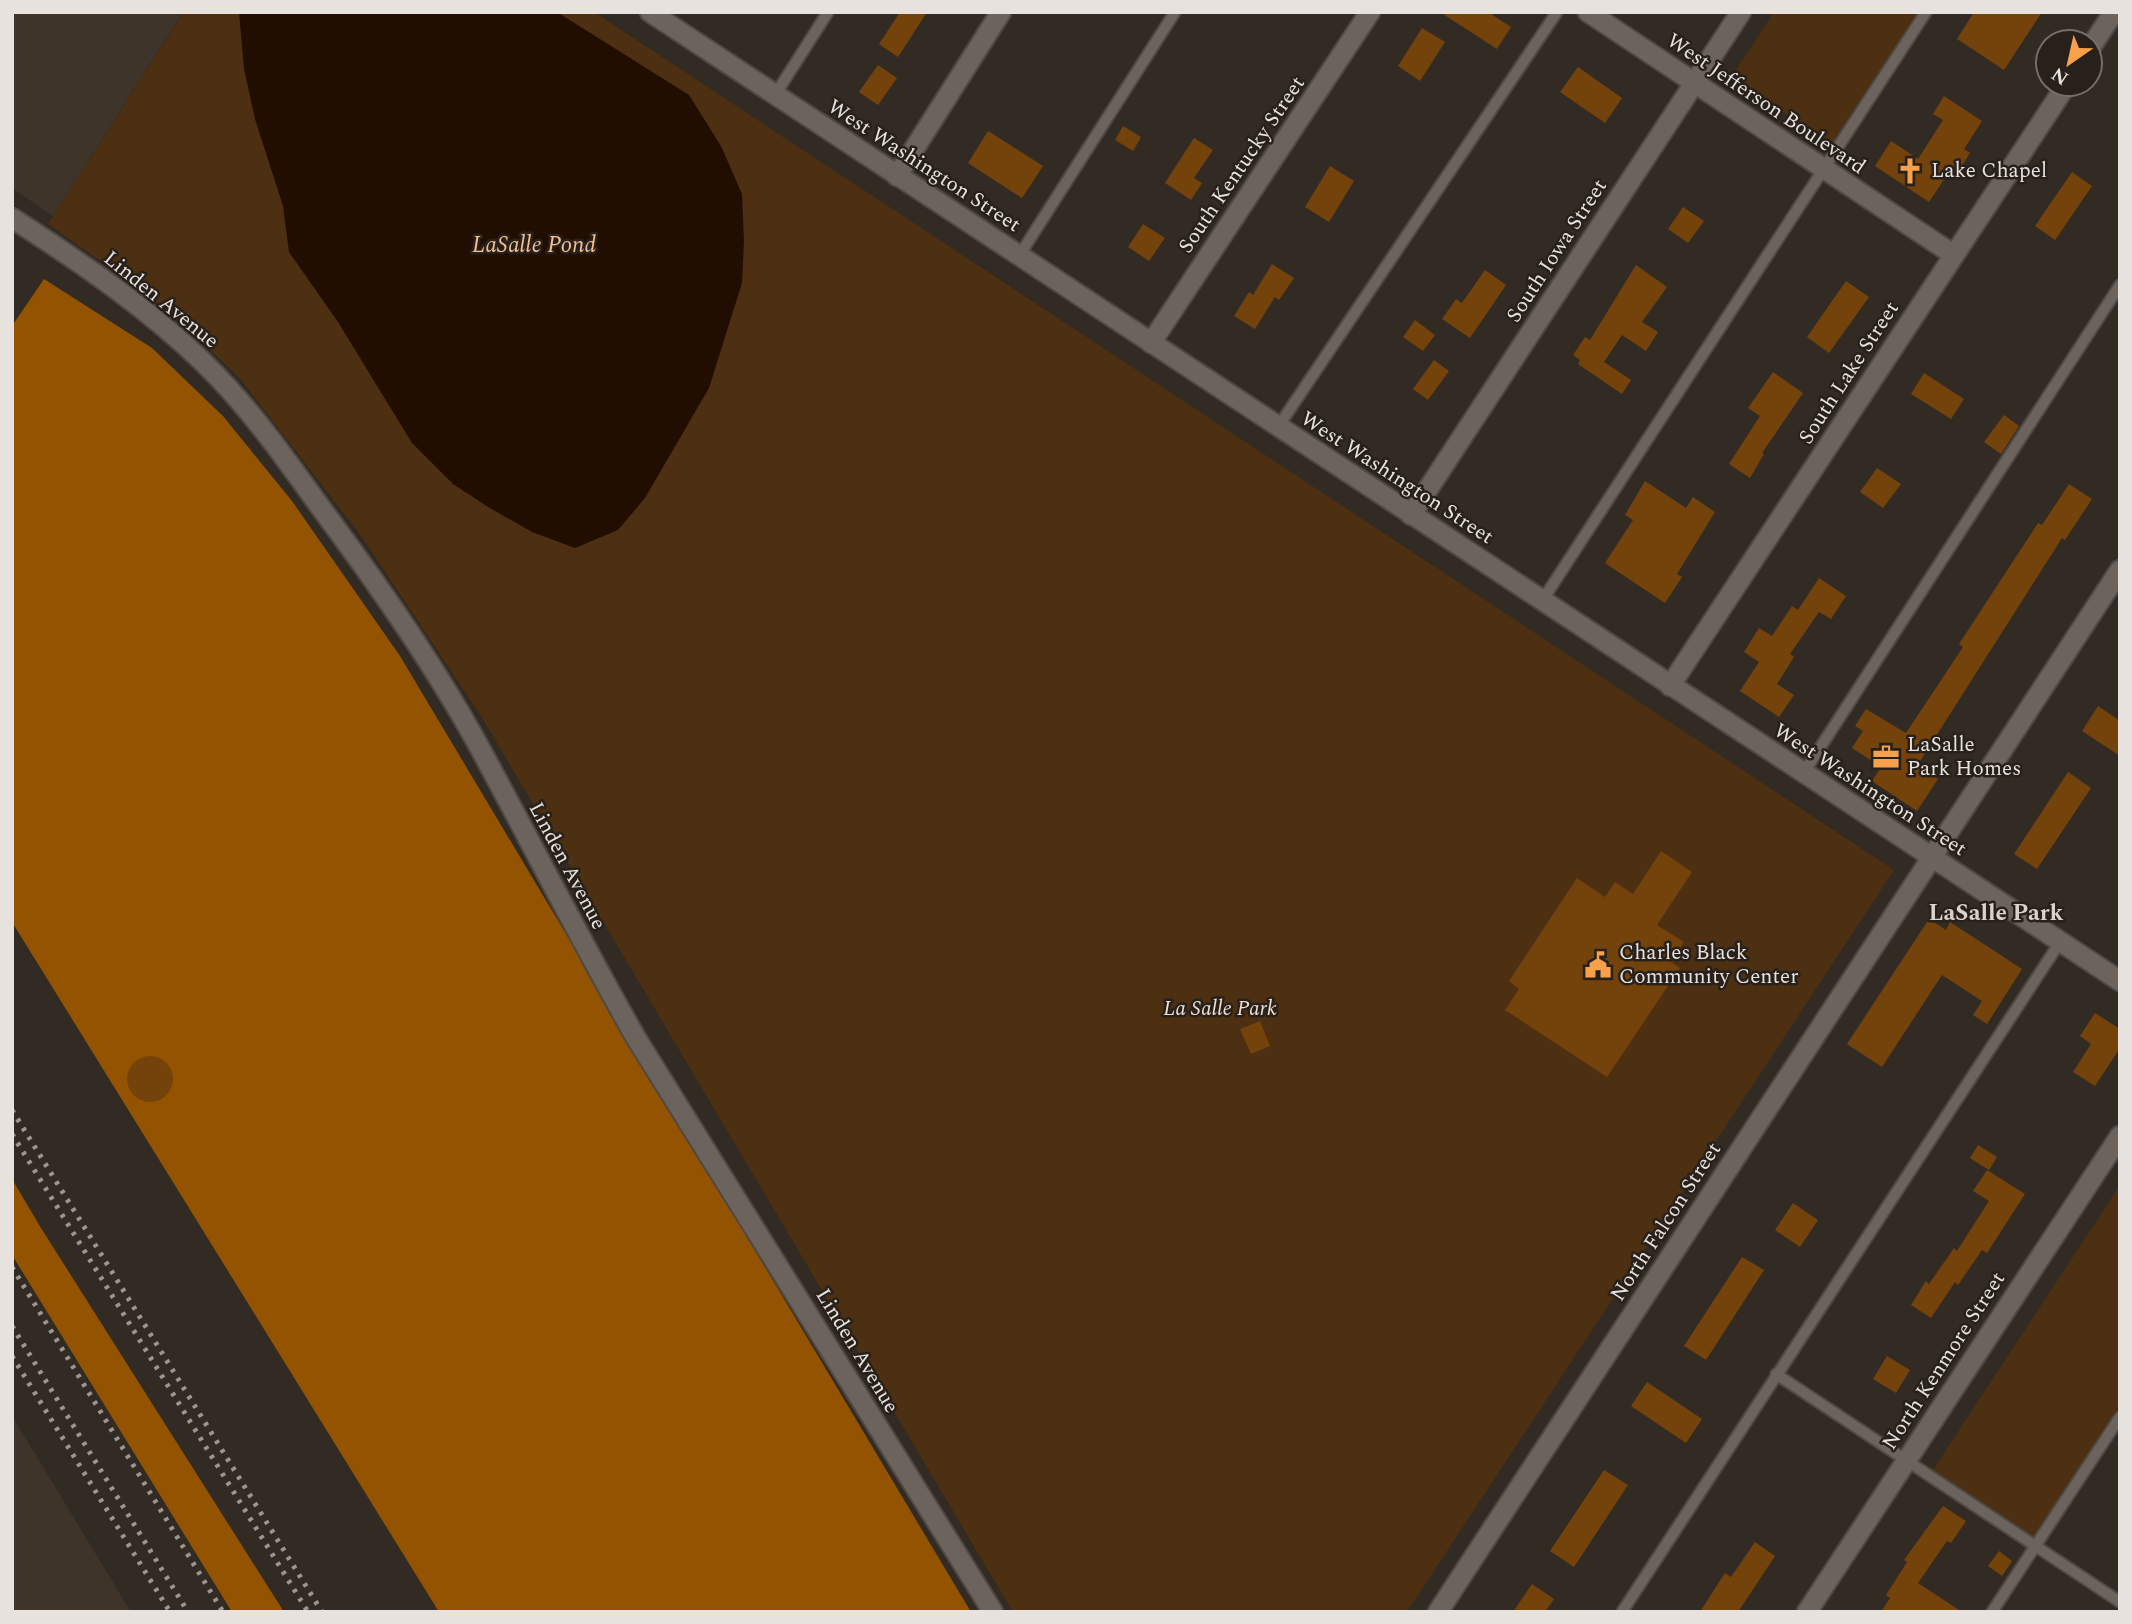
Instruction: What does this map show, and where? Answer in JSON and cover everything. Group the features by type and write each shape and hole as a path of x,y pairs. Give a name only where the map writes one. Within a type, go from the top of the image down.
{"street":[{"name":"West Washington Street","path":"651,12 2120,981"},
{"path":"897,176 1001,12"},
{"name":"South Kentucky Street","path":"1151,343 1370,12"},
{"name":"West Jefferson Boulevard","path":"1588,12 1954,255"},
{"name":"South Iowa Street","path":"1411,515 1741,12"},
{"path":"2103,28 2114,12"},
{"name":"South Lake Street","path":"1670,686 2058,98"},
{"name":"Linden Avenue","path":"12,218 126,297 206,365 242,403 354,552 414,638 475,740 581,942 636,1038 993,1612"},
{"name":"North Falcon Street","path":"1438,1612 2120,570"},
{"name":"North Kenmore Street","path":"1807,1612 2120,1136"}],"lane":[{"path":"775,95 828,12"},
{"path":"1019,256 1175,12"},
{"path":"1278,427 1557,12"},
{"path":"1542,601 1926,12"},
{"path":"1803,774 2120,285"},
{"path":"1622,1612 2060,942"},
{"path":"1776,1374 2120,1602"},
{"path":"1992,1612 2120,1417"}],"shaded area":[{"path":"12,12 182,14 53,216 12,188"},
{"path":"44,279 152,348 223,416 292,501 400,656 971,1612 439,1612 12,922 12,326"},
{"path":"12,1179 284,1612 232,1612 12,1255"},
{"path":"12,1416 131,1612 12,1612"}],"green space":[{"name":"La Salle Park","path":"180,12 594,12 1894,870 1407,1612 1013,1612 481,716 362,537 241,380 185,325 129,281 48,224 182,15"},
{"path":"1774,12 1919,12 1832,144 1731,78"},
{"path":"2120,1185 2120,1405 2032,1539 1931,1473"}],"water":[{"name":"LaSalle Pond","path":"239,12 557,12 689,95 721,146 742,194 742,283 709,388 645,498 618,530 575,548 532,532 453,484 412,443 338,322 289,252 283,206 255,119 244,69"}],"building":[{"path":"900,12 927,12 898,57 879,44"},
{"path":"1440,12 1488,12 1511,27 1497,49"},
{"path":"1974,12 2042,12 2004,70 1957,39"},
{"path":"1422,28 1445,42 1420,81 1398,66"},
{"path":"878,65 897,78 878,105 859,92"},
{"path":"1578,67 1622,98 1605,123 1560,92"},
{"path":"1944,96 1982,121 1964,149 1970,153 1957,173 1951,169 1929,202 1875,166 1891,141 1918,159 1943,120 1933,114"},
{"path":"1123,126 1141,137 1133,151 1115,140"},
{"path":"988,131 1043,166 1022,198 968,163"},
{"path":"1194,138 1213,150 1194,178 1202,183 1191,200 1165,183"},
{"path":"1330,166 1354,181 1329,222 1305,207"},
{"path":"2072,172 2092,186 2055,240 2035,226"},
{"path":"1683,207 1704,221 1688,243 1668,229"},
{"path":"1143,224 1165,238 1149,261 1128,247"},
{"path":"1272,264 1294,278 1279,300 1275,297 1255,329 1234,316 1249,292 1253,295"},
{"path":"1636,265 1667,287 1642,322 1658,332 1646,351 1622,335 1604,362 1631,380 1622,394 1578,364 1580,360 1573,355 1585,337 1590,340"},
{"path":"1485,270 1506,285 1470,338 1442,319 1456,299 1462,303"},
{"path":"1846,281 1869,297 1829,353 1807,337"},
{"path":"1415,320 1435,335 1423,351 1403,337"},
{"path":"1434,360 1449,371 1428,400 1413,389"},
{"path":"1773,372 1803,393 1762,453 1764,454 1750,478 1729,464 1760,416 1748,408"},
{"path":"1924,373 1964,399 1951,419 1911,394"},
{"path":"2004,415 2019,426 2001,454 1984,442"},
{"path":"1877,468 1901,484 1883,508 1860,492"},
{"path":"1645,481 1686,508 1693,497 1715,512 1677,574 1682,577 1665,603 1605,563 1633,520 1625,515"},
{"path":"2069,484 2092,499 2065,540 2062,538 1917,766 1938,779 1917,811 1872,781 1881,767 1852,748 1863,731 1855,726 1866,709 1906,733 1963,647 1959,644 2038,523 2042,525"},
{"path":"1819,578 1846,596 1831,619 1819,612 1790,654 1794,657 1777,684 1794,695 1779,717 1740,691 1759,662 1744,652 1759,628 1772,636 1792,606 1798,610"},
{"path":"2098,706 2120,721 2120,756 2082,731"},
{"path":"2068,772 2091,788 2037,869 2014,854"},
{"name":"Charles Black Community Center","path":"1661,851 1692,872 1657,925 1684,942 1671,962 1680,968 1607,1077 1505,1010 1519,989 1509,981 1577,878 1605,897 1615,882 1633,894"},
{"path":"1929,919 1946,930 1950,922 2022,969 1987,1024 1973,1015 1982,1001 1942,975 1882,1067 1847,1044"},
{"path":"2095,1013 2120,1029 2120,1048 2095,1086 2073,1072 2091,1044 2080,1036"},
{"path":"1260,1021 1270,1046 1251,1054 1240,1029"},
{"path":"150,1056 167,1062 173,1079 167,1096 150,1102 133,1096 127,1079 133,1062"},
{"path":"1978,1145 1997,1157 1989,1170 1970,1158"},
{"path":"1987,1170 2025,1194 1987,1253 1982,1250 1958,1285 1955,1282 1931,1318 1911,1305 1926,1281 1929,1284 1954,1248 1957,1251 1989,1201 1973,1191"},
{"path":"1793,1203 1818,1220 1800,1247 1775,1230"},
{"path":"1742,1257 1764,1270 1706,1360 1684,1346"},
{"path":"1887,1356 1910,1370 1896,1393 1873,1379"},
{"path":"1647,1382 1702,1419 1686,1443 1631,1406"},
{"path":"1604,1470 1628,1485 1574,1567 1550,1551"},
{"path":"1943,1506 1966,1521 1951,1543 1947,1541 1918,1583 1962,1612 1881,1612 1890,1598 1886,1595 1907,1562 1904,1560"},
{"path":"1755,1542 1775,1556 1738,1612 1700,1612 1725,1573 1731,1577"},
{"path":"1999,1551 2012,1561 2002,1576 1988,1566"},
{"path":"1532,1584 1554,1599 1545,1612 1513,1612"}],"railway":[{"path":"12,1110 322,1612"},
{"path":"12,1134 308,1612"},
{"path":"12,1267 223,1612"},
{"path":"12,1326 188,1612"},
{"path":"12,1356 170,1612"}],"place":[{"name":"Lake Chapel","path":"1910,171"},
{"name":"LaSalle Park Homes","path":"1886,757"},
{"name":"Charles Black Community Center","path":"1598,965"}],"district":[{"name":"LaSalle Park","path":"1996,913"}]}
